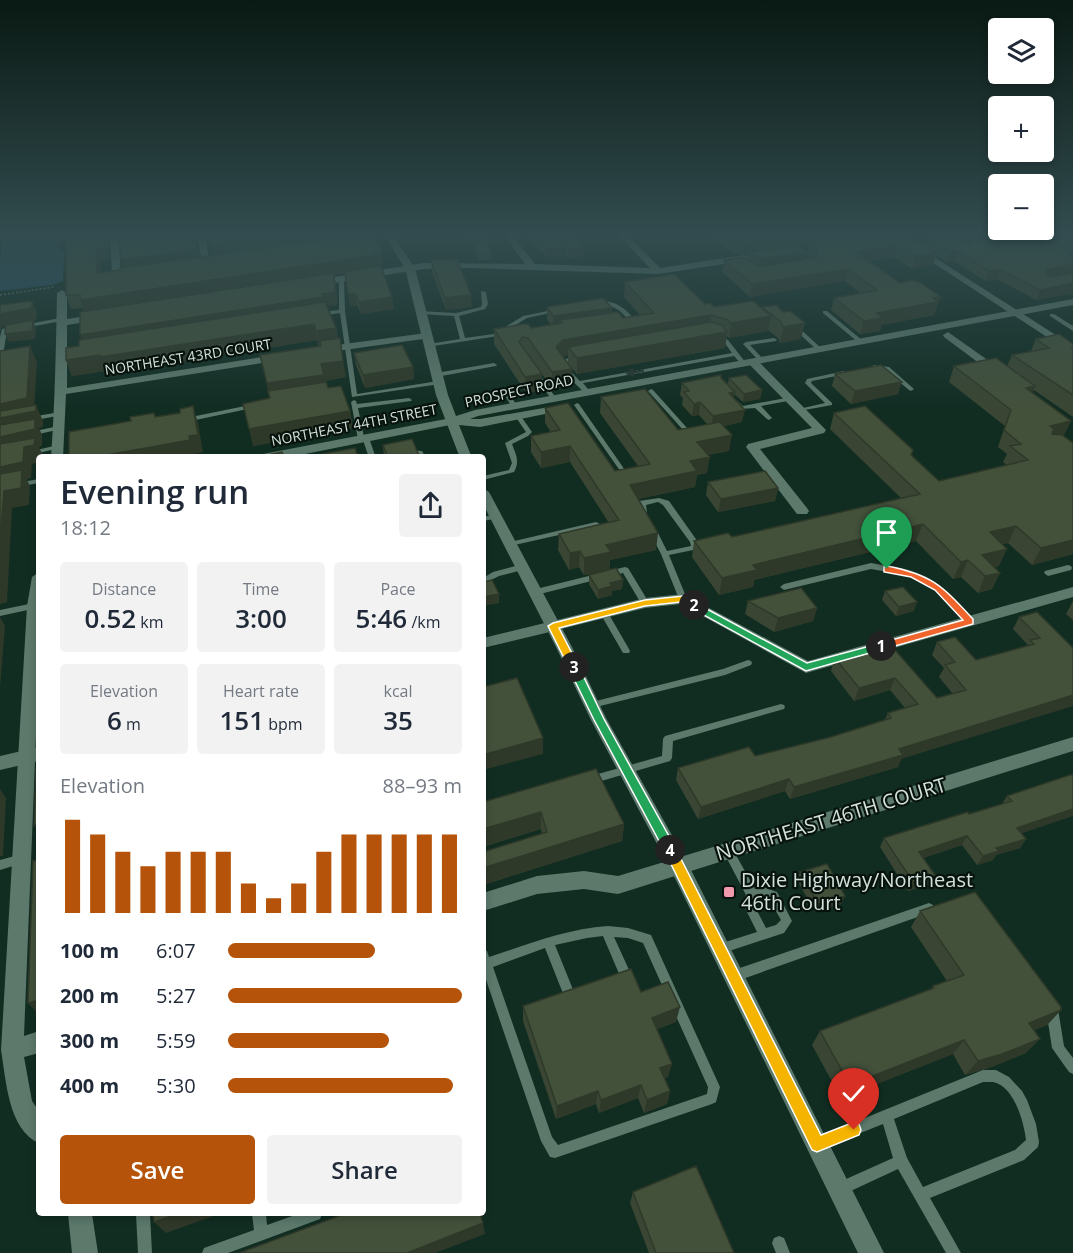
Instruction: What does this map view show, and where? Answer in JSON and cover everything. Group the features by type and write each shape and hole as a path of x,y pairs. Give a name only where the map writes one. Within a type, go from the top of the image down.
{"street":[{"path":"60,447 61,392 67,356 60,322 61,294"},
{"path":"417,294 437,379 464,454"},
{"path":"987,294 1073,351"},
{"name":"PROSPECT ROAD","path":"516,411 577,405 651,391 820,350 1073,302"},
{"name":"PROSPECT ROAD","path":"451,422 480,423 554,399 755,364 948,335 1073,311"},
{"path":"60,322 107,316"},
{"path":"948,335 986,369 1010,381"},
{"path":"314,351 348,346 428,341"},
{"name":"NORTHEAST 43RD COURT","path":"61,392 291,355"},
{"path":"755,364 820,430 752,447 802,511"},
{"name":"NORTHEAST 44TH STREET","path":"297,454 363,439 385,439 451,422"},
{"path":"489,518 510,544 523,567 592,705 679,866 871,1253"},
{"path":"486,642 645,603 683,599 806,667 1073,592"},
{"path":"36,638 28,864 6,1052 21,1105 36,1127"},
{"name":"NORTHEAST 46TH COURT","path":"486,901 537,885 584,880 618,885 1073,744"},
{"path":"0,764 33,755"},
{"path":"6,1052 36,1043"},
{"path":"80,1216 86,1253"}],"lane":[{"path":"341,294 355,406 363,439 371,454"},
{"path":"421,312 456,315 483,308 485,304 483,294"},
{"path":"590,305 611,302 630,317 628,321 612,324"},
{"path":"496,335 525,316 568,309"},
{"path":"318,315 342,311"},
{"path":"825,312 861,342"},
{"path":"456,315 463,340"},
{"path":"1052,315 1073,329"},
{"path":"787,320 820,350"},
{"path":"0,355 3,332 6,328 60,322"},
{"path":"709,334 723,338 734,354 755,364"},
{"path":"428,341 507,335"},
{"path":"755,364 746,344 774,340"},
{"path":"588,393 581,382 570,377 561,362 591,354"},
{"path":"581,382 734,354"},
{"path":"343,393 437,379 494,365"},
{"path":"530,365 554,399"},
{"path":"867,368 879,366 887,368 911,389"},
{"path":"661,367 670,378"},
{"path":"801,410 830,404 808,383 809,380 856,371"},
{"path":"486,477 512,471 515,463 508,443 529,432 505,391"},
{"path":"651,391 686,430"},
{"path":"730,396 742,408 790,399"},
{"path":"355,406 409,400"},
{"path":"179,421 264,405"},
{"path":"577,405 625,474"},
{"path":"756,405 769,418"},
{"path":"20,420 60,414"},
{"path":"20,435 59,428"},
{"path":"23,454 60,447"},
{"path":"403,453 420,452 421,454"},
{"path":"0,488 36,482"},
{"path":"665,554 694,547 694,542 666,503 659,500 642,503 641,509 665,554 683,599"},
{"path":"510,544 596,524"},
{"path":"784,587 871,566 913,574 924,579 938,588 970,621"},
{"path":"486,579 496,574 523,567"},
{"path":"1048,573 1071,569"},
{"path":"536,592 625,570 645,603"},
{"path":"0,613 36,605"},
{"path":"604,613 626,651"},
{"path":"592,705 725,672 748,663"},
{"path":"580,783 667,758 668,739 781,707"},
{"path":"728,851 752,895"},
{"path":"0,866 28,864"},
{"path":"720,950 764,935 780,929 787,921 773,895 763,892 752,895 747,902 764,935"},
{"path":"734,976 944,903"},
{"path":"486,959 549,943 583,931 635,933 647,939 714,1087 712,1098 555,1152 547,1141 486,965"},
{"path":"607,932 624,972"},
{"path":"549,943 568,992"},
{"path":"1044,994 1052,1004 1058,1048 1073,1068"},
{"path":"817,1144 983,1076 998,1077 1011,1089 1023,1106 1031,1124 1033,1142 1019,1155 920,1195"},
{"path":"886,1117 901,1161 954,1253"},
{"path":"840,1190 901,1161"},
{"path":"143,1216 145,1253"},
{"path":"259,1216 261,1234"},
{"path":"209,1253 310,1216"}],"building":[{"path":"116,294 80,300 80,295 66,295"},
{"path":"194,294 322,294 323,297 80,335 80,312"},
{"path":"356,294 391,294 392,297 359,302"},
{"path":"444,294 471,295 445,298"},
{"path":"637,294 695,294 705,304 710,303 714,307 753,301 771,316 731,323 711,315 563,340 556,347 572,369 552,372 528,338 522,337 519,342 542,374 525,377 494,329 524,324 528,324 531,328 562,323 559,320 618,312 623,318 654,313"},
{"path":"853,294 937,294 941,297 933,298 938,302 877,313 883,318 864,321 834,298"},
{"path":"603,298 612,308 553,316 547,307"},
{"path":"32,301 32,308 0,314 0,305"},
{"path":"325,302 336,328 316,331 314,324 100,357 100,355 66,360 66,348 79,346 79,340"},
{"path":"776,305 783,312 790,311 805,323 783,327 781,322 762,307"},
{"path":"33,320 32,331 5,334 6,325"},
{"path":"711,322 722,325 727,332 577,358 568,347"},
{"path":"1059,334 1073,344 1071,348 1073,349 1073,395 1012,355 1049,348 1036,339"},
{"path":"340,338 343,361 321,364 324,375 267,383 260,355 321,346 320,341"},
{"path":"402,345 413,367 363,375 354,353"},
{"path":"30,346 27,398 0,404 0,351"},
{"path":"996,358 1035,386 1026,388 1071,421 1050,426 1054,429 1052,434 1062,435 1073,443 1073,540 1041,548 1016,526 990,532 1007,549 982,555 1000,573 985,576 968,560 961,562 923,524 753,565 757,570 722,578 694,541 728,533 732,537 920,494 834,413 865,406 913,450 911,455 939,481 1028,460 1010,446 1021,444 1004,430 1011,410 954,366"},
{"path":"881,365 902,382 855,391 835,374"},
{"path":"721,375 721,378 735,392 729,393 745,410 713,416 700,402 694,404 684,392 689,391 682,383"},
{"path":"746,375 762,390 744,394 729,378"},
{"path":"326,382 328,388 341,386 350,411 249,429 243,404 270,398 268,391"},
{"path":"645,389 678,430 720,422 732,435 697,442 710,457 690,461 697,471 630,485 658,533 606,545 611,552 584,558 580,551 570,553 559,534 619,520 570,446 541,452 531,436 560,430 545,408 568,403 615,471 650,464 601,397"},
{"path":"36,405 36,411 0,418 0,411"},
{"path":"193,406 198,435 189,436 190,440 112,454 69,454 69,432 131,421 130,417 154,413 155,417 180,413 180,409"},
{"path":"35,419 35,429 0,437 0,425"},
{"path":"35,438 34,445 24,447 23,462 0,467 0,444"},
{"path":"412,439 418,454 386,454 383,445"},
{"path":"355,448 357,454 322,454"},
{"path":"22,470 21,488 4,491 0,546 0,474"},
{"path":"765,471 778,488 721,499 708,482"},
{"path":"616,568 623,580 610,583 612,586 598,590 589,575"},
{"path":"492,580 499,594 486,596 486,581"},
{"path":"903,587 917,602 899,607 885,591"},
{"path":"801,588 817,608 778,618 748,601"},
{"path":"1037,612 1073,648 1073,695 899,749 903,755 794,787 789,779 701,807 678,768 749,747 755,756 831,737 891,718 888,713 918,704 895,678 859,688 835,658 889,643 937,698 966,690 945,665 955,662 937,642 955,637 976,660 1034,644 1030,640 1040,638 1019,617"},
{"path":"517,678 543,738 486,754 486,686"},
{"path":"596,769 624,824 486,867 486,851 547,832 541,812 486,828 486,801"},
{"path":"36,770 36,824 34,825"},
{"path":"1073,774 1073,809 1017,828 1026,839 996,848 999,851 983,856 967,836 919,852 935,875 913,882 884,838 1012,801 1007,796"},
{"path":"36,860 36,1001 28,1003 33,861"},
{"path":"827,864 845,896 818,904 800,872"},
{"path":"975,892 1061,1010 1029,1023 1040,1039 1002,1054 978,1061 964,1040 850,1085 820,1031 964,975 920,911"},
{"path":"631,969 641,992 668,982 680,1007 652,1018 672,1064 660,1068 670,1091 647,1100 641,1085 601,1100 598,1091 557,1106 523,1006"},
{"path":"696,1166 734,1253 656,1253 633,1192"},
{"path":"153,1216 172,1216 154,1222"},
{"path":"339,1216 481,1216 483,1223 407,1253 239,1253"}],"place":[{"name":"Dixie Highway/Northeast 46th Court","path":"729,892"}],"route":[{"path":"854,1130 817,1144 679,866 599,720 553,626 645,603 683,599 806,667 970,621 938,588 924,579 913,574 887,569"}]}
